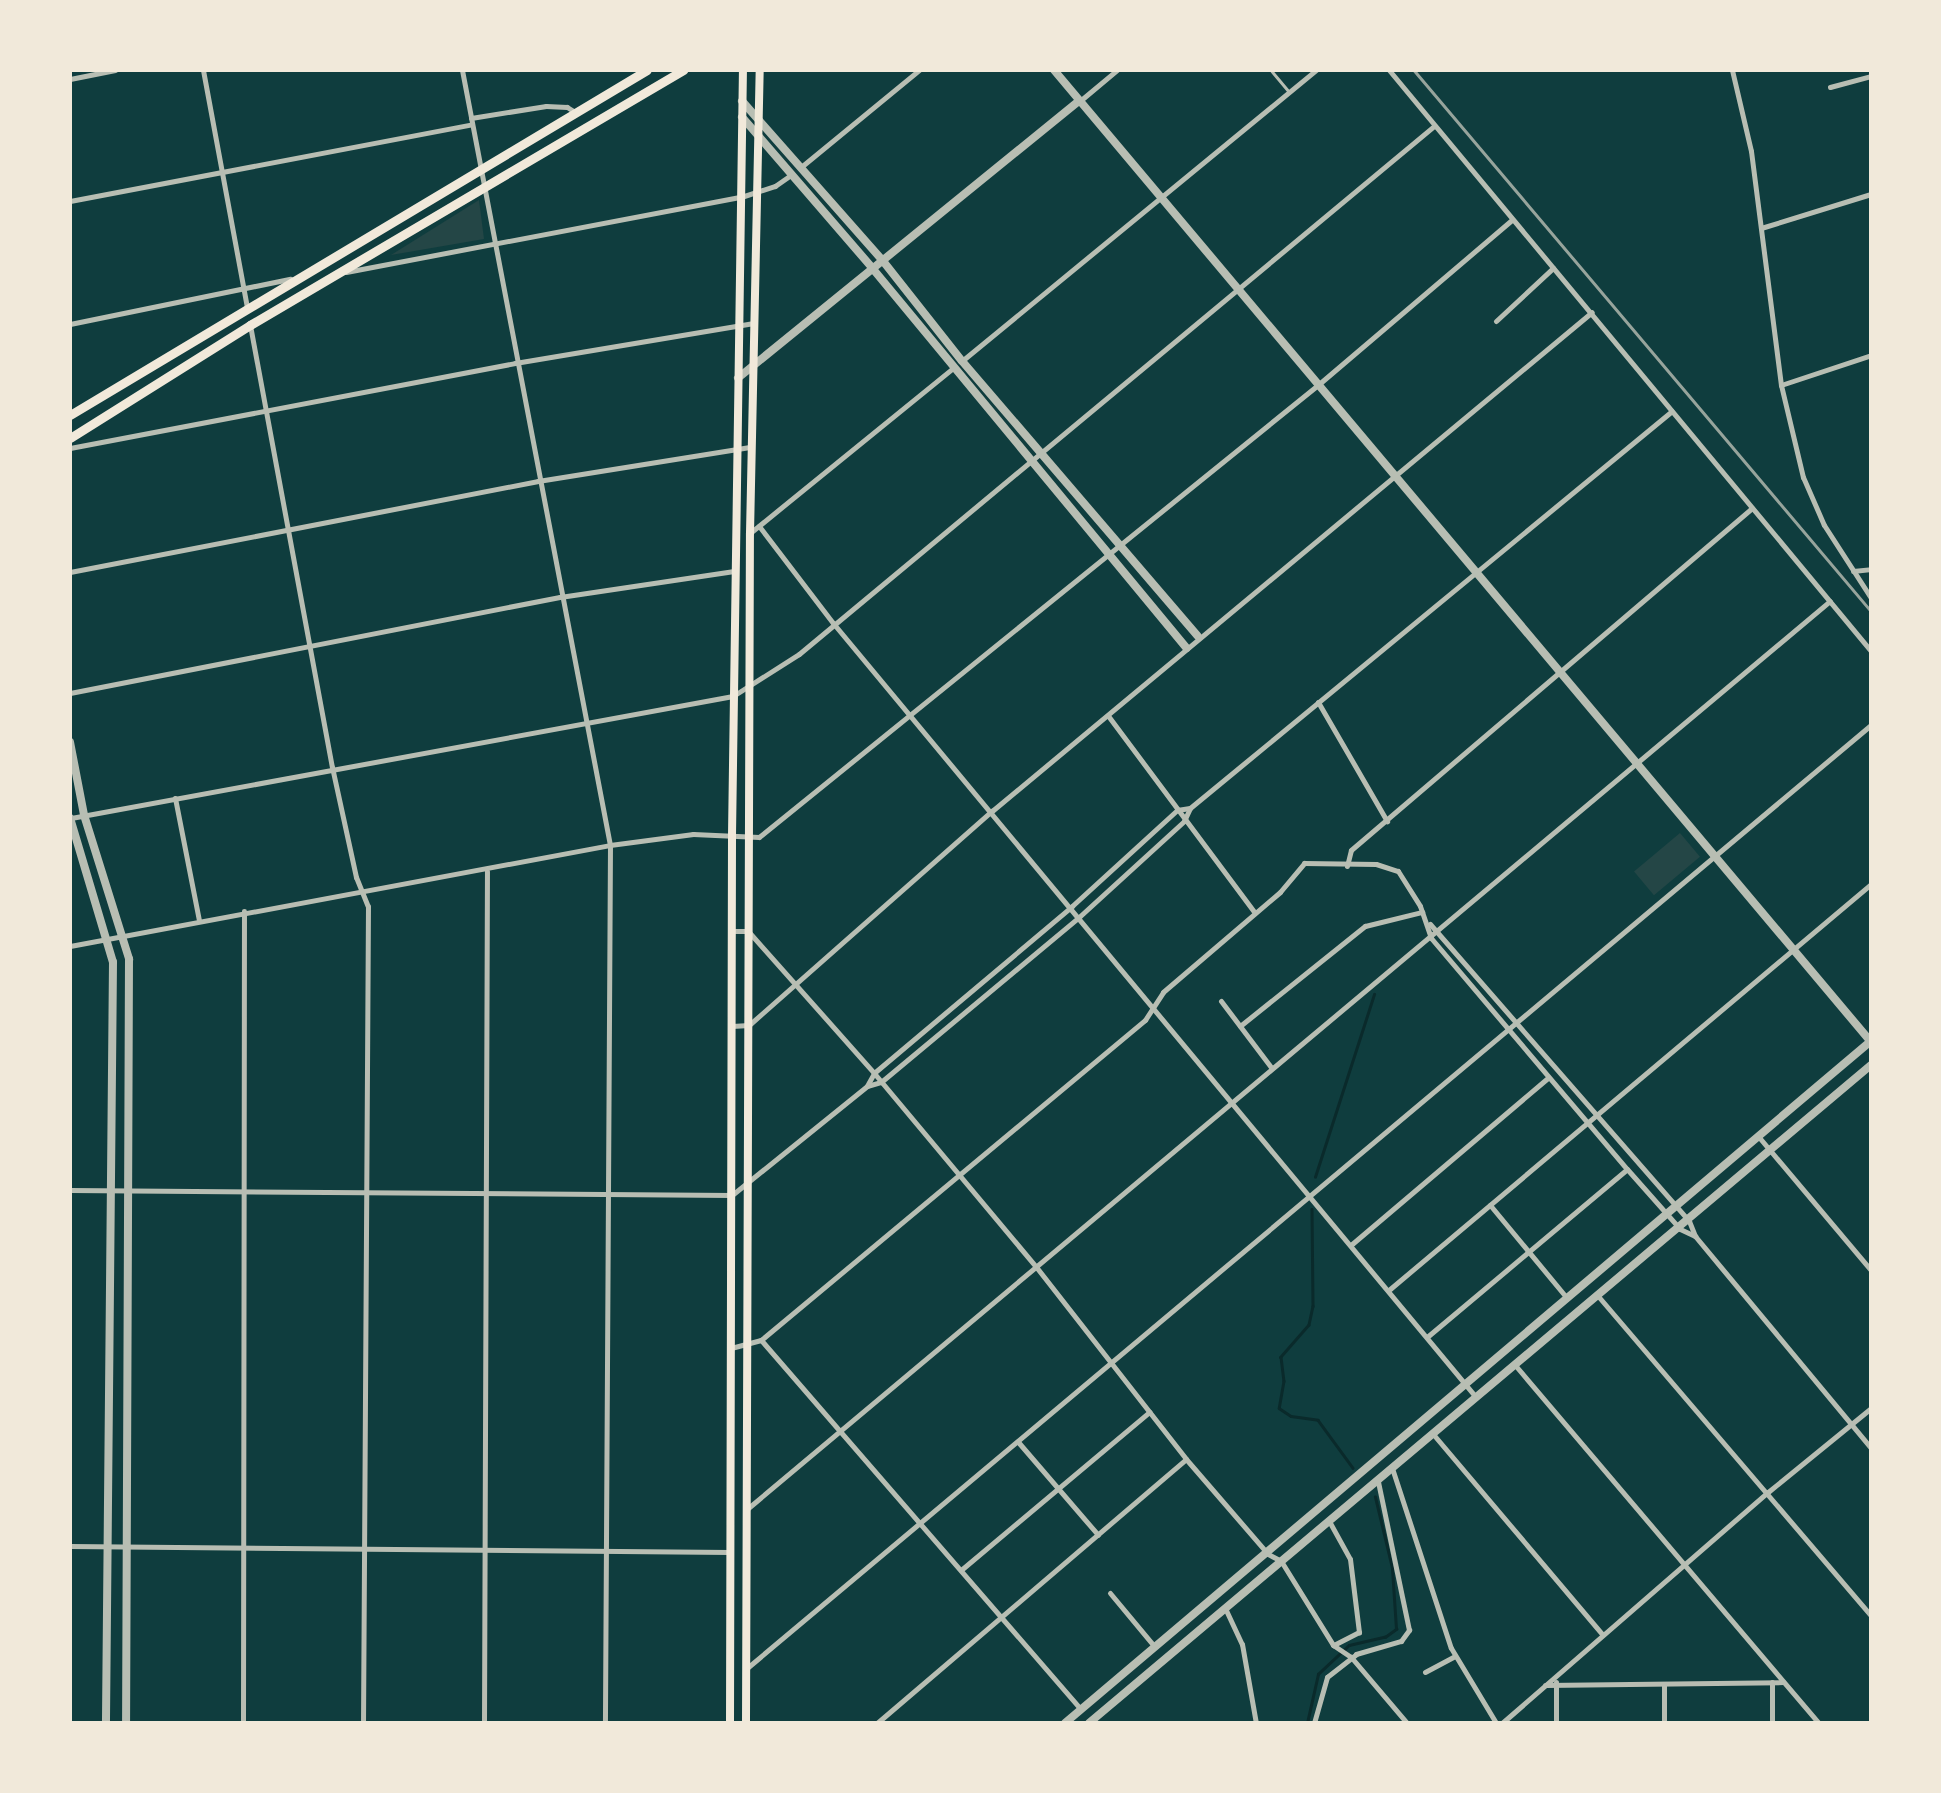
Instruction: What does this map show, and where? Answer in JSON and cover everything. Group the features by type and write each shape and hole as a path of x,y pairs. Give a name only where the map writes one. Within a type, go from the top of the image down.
{"main road":[{"path":"70,415 648,70"},
{"path":"70,438 338,273 683,70"},
{"path":"730,1723 733,696 742,70"},
{"path":"747,1721 750,533 760,70"}],"street":[{"path":"70,78 114,70"},
{"path":"203,70 247,309"},
{"path":"462,70 610,845 605,1723"},
{"path":"338,273 757,193 795,172 919,70"},
{"path":"1054,70 1871,1042 1670,1216 1567,1298 1065,1723"},
{"path":"738,378 1117,70"},
{"path":"750,533 1316,70"},
{"path":"1389,70 1871,651"},
{"path":"1732,70 1749,140 1782,385 1802,477 1824,525 1871,598"},
{"path":"1830,87 1871,76"},
{"path":"742,101 954,368 1186,648"},
{"path":"70,201 546,106 567,106 576,112"},
{"path":"742,117 883,261 962,361 1198,636"},
{"path":"70,742 84,815 129,958 126,1722 106,1721 106,1369 114,962 70,818 84,815 332,768 733,696 799,654 1434,126"},
{"path":"1761,228 1871,194"},
{"path":"70,946 610,845 693,834 748,838 762,834 1109,556 1512,220"},
{"path":"1496,321 1554,268"},
{"path":"70,324 303,277"},
{"path":"731,1026 749,1025 1198,636 1592,312"},
{"path":"70,448 515,362 740,322 754,323"},
{"path":"250,326 332,768 368,906 363,1723"},
{"path":"1782,385 1871,355"},
{"path":"70,1190 732,1196 867,1086 874,1073 968,992 1672,411"},
{"path":"70,572 538,482 752,447"},
{"path":"1347,866 1351,850 1752,508"},
{"path":"759,526 833,624 1072,906 1477,1398"},
{"path":"1853,571 1871,569"},
{"path":"70,693 560,597 734,571"},
{"path":"747,1509 1830,600"},
{"path":"1318,702 1387,821"},
{"path":"1109,717 1255,913"},
{"path":"746,1669 1871,725"},
{"path":"175,798 199,920"},
{"path":"867,1086 881,1082 1079,917 1190,808"},
{"path":"731,1348 747,1348 761,1340 1145,1020 1163,992 1255,913 1304,863 1394,867 1422,912 1431,938 1627,1169 1680,1229 1694,1236 1871,1448"},
{"path":"484,1723 487,870"},
{"path":"1390,1289 1871,884"},
{"path":"243,1723 244,911"},
{"path":"1240,1026 1365,926 1422,912"},
{"path":"1427,922 1440,930 1690,1221 1694,1236"},
{"path":"732,931 748,931 874,1073 1037,1268 1186,1459 1268,1554 1281,1561 1333,1645 1351,1657 1406,1723"},
{"path":"968,992 976,1001"},
{"path":"1221,1001 1271,1067"},
{"path":"1091,1722 1871,1065"},
{"path":"1352,1244 1548,1078"},
{"path":"1806,1096 1818,1109"},
{"path":"1758,1136 1871,1270"},
{"path":"1428,1337 1627,1169"},
{"path":"1490,1204 1567,1298"},
{"path":"1596,1294 1871,1616"},
{"path":"1554,1309 1564,1322"},
{"path":"761,1340 1082,1709"},
{"path":"1515,1365 1819,1723"},
{"path":"106,1369 126,1370"},
{"path":"1392,1468 1455,1656 1499,1723 1871,1408"},
{"path":"961,1570 1148,1412"},
{"path":"1433,1434 1603,1635"},
{"path":"1019,1442 1098,1536"},
{"path":"876,1723 1186,1459"},
{"path":"1314,1723 1327,1678 1351,1657 1401,1641 1409,1630 1378,1480"},
{"path":"1330,1521 1350,1558 1359,1632 1333,1645"},
{"path":"70,1546 730,1552"},
{"path":"1110,1593 1155,1647"},
{"path":"1224,1608 1245,1654 1256,1723"},
{"path":"1425,1672 1455,1656"},
{"path":"1133,1665 1144,1677"},
{"path":"1542,1686 1556,1682 1785,1682"},
{"path":"1556,1682 1556,1723"},
{"path":"1772,1682 1772,1723"},
{"path":"1664,1685 1664,1723"}],"lane":[{"path":"1272,70 1289,92"}],"shaded area":[{"path":"479,200 484,239 391,255"},
{"path":"1680,833 1700,857 1654,895 1634,872"}],"waterway":[{"path":"1315,1177 1374,994"},
{"path":"1312,1209 1313,1306 1309,1325 1281,1357 1284,1381 1279,1408 1291,1416 1318,1420 1353,1468"},
{"path":"1307,1723 1318,1674 1349,1645 1385,1637 1396,1629 1392,1568 1375,1497"}],"railway":[{"path":"1414,70 1871,611"}]}
